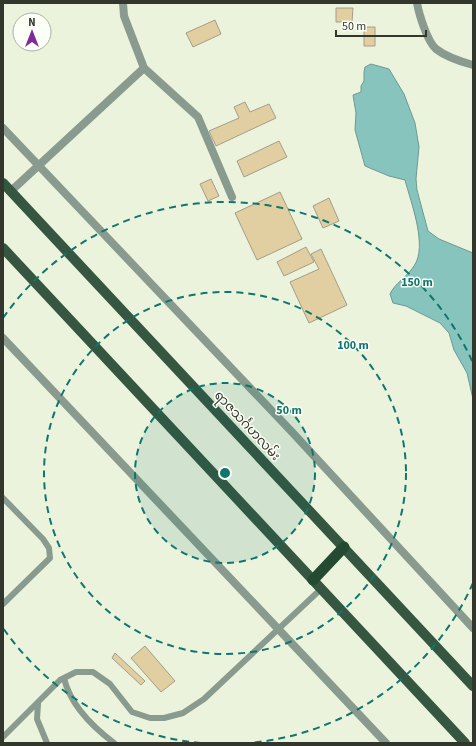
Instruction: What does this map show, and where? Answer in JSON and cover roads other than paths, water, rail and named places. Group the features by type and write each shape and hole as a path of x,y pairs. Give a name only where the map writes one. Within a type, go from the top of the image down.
{"highway":[{"path":"313,580 344,547"}],"main road":[{"name":"ရာဇသင်္ဂဟလမ်း","path":"3,183 473,686"},
{"path":"3,248 465,743"}],"street":[{"path":"123,3 124,16 144,68 198,117 232,197"},
{"path":"416,3 420,21 435,48 463,62 473,65"},
{"path":"11,191 144,68"},
{"path":"3,128 292,432 473,628"},
{"path":"3,338 386,743"}],"lane":[{"path":"3,498 43,539 49,548 50,558 3,604"},
{"path":"3,737 64,678 76,672 93,672 110,684 132,712 150,718 164,718 183,713 204,699 280,630 321,589"},
{"path":"64,678 66,689 75,704 114,743"},
{"path":"38,704 38,719 47,743"}],"water":[{"path":"371,64 389,69 404,94 415,123 419,147 416,179 417,190 428,231 439,239 473,253 473,399 467,373 454,350 449,333 440,323 406,306 393,303 390,294 414,266 418,258 419,236 405,180 389,176 365,166 355,130 356,113 353,95 361,92 361,86 364,81 365,67"}]}
